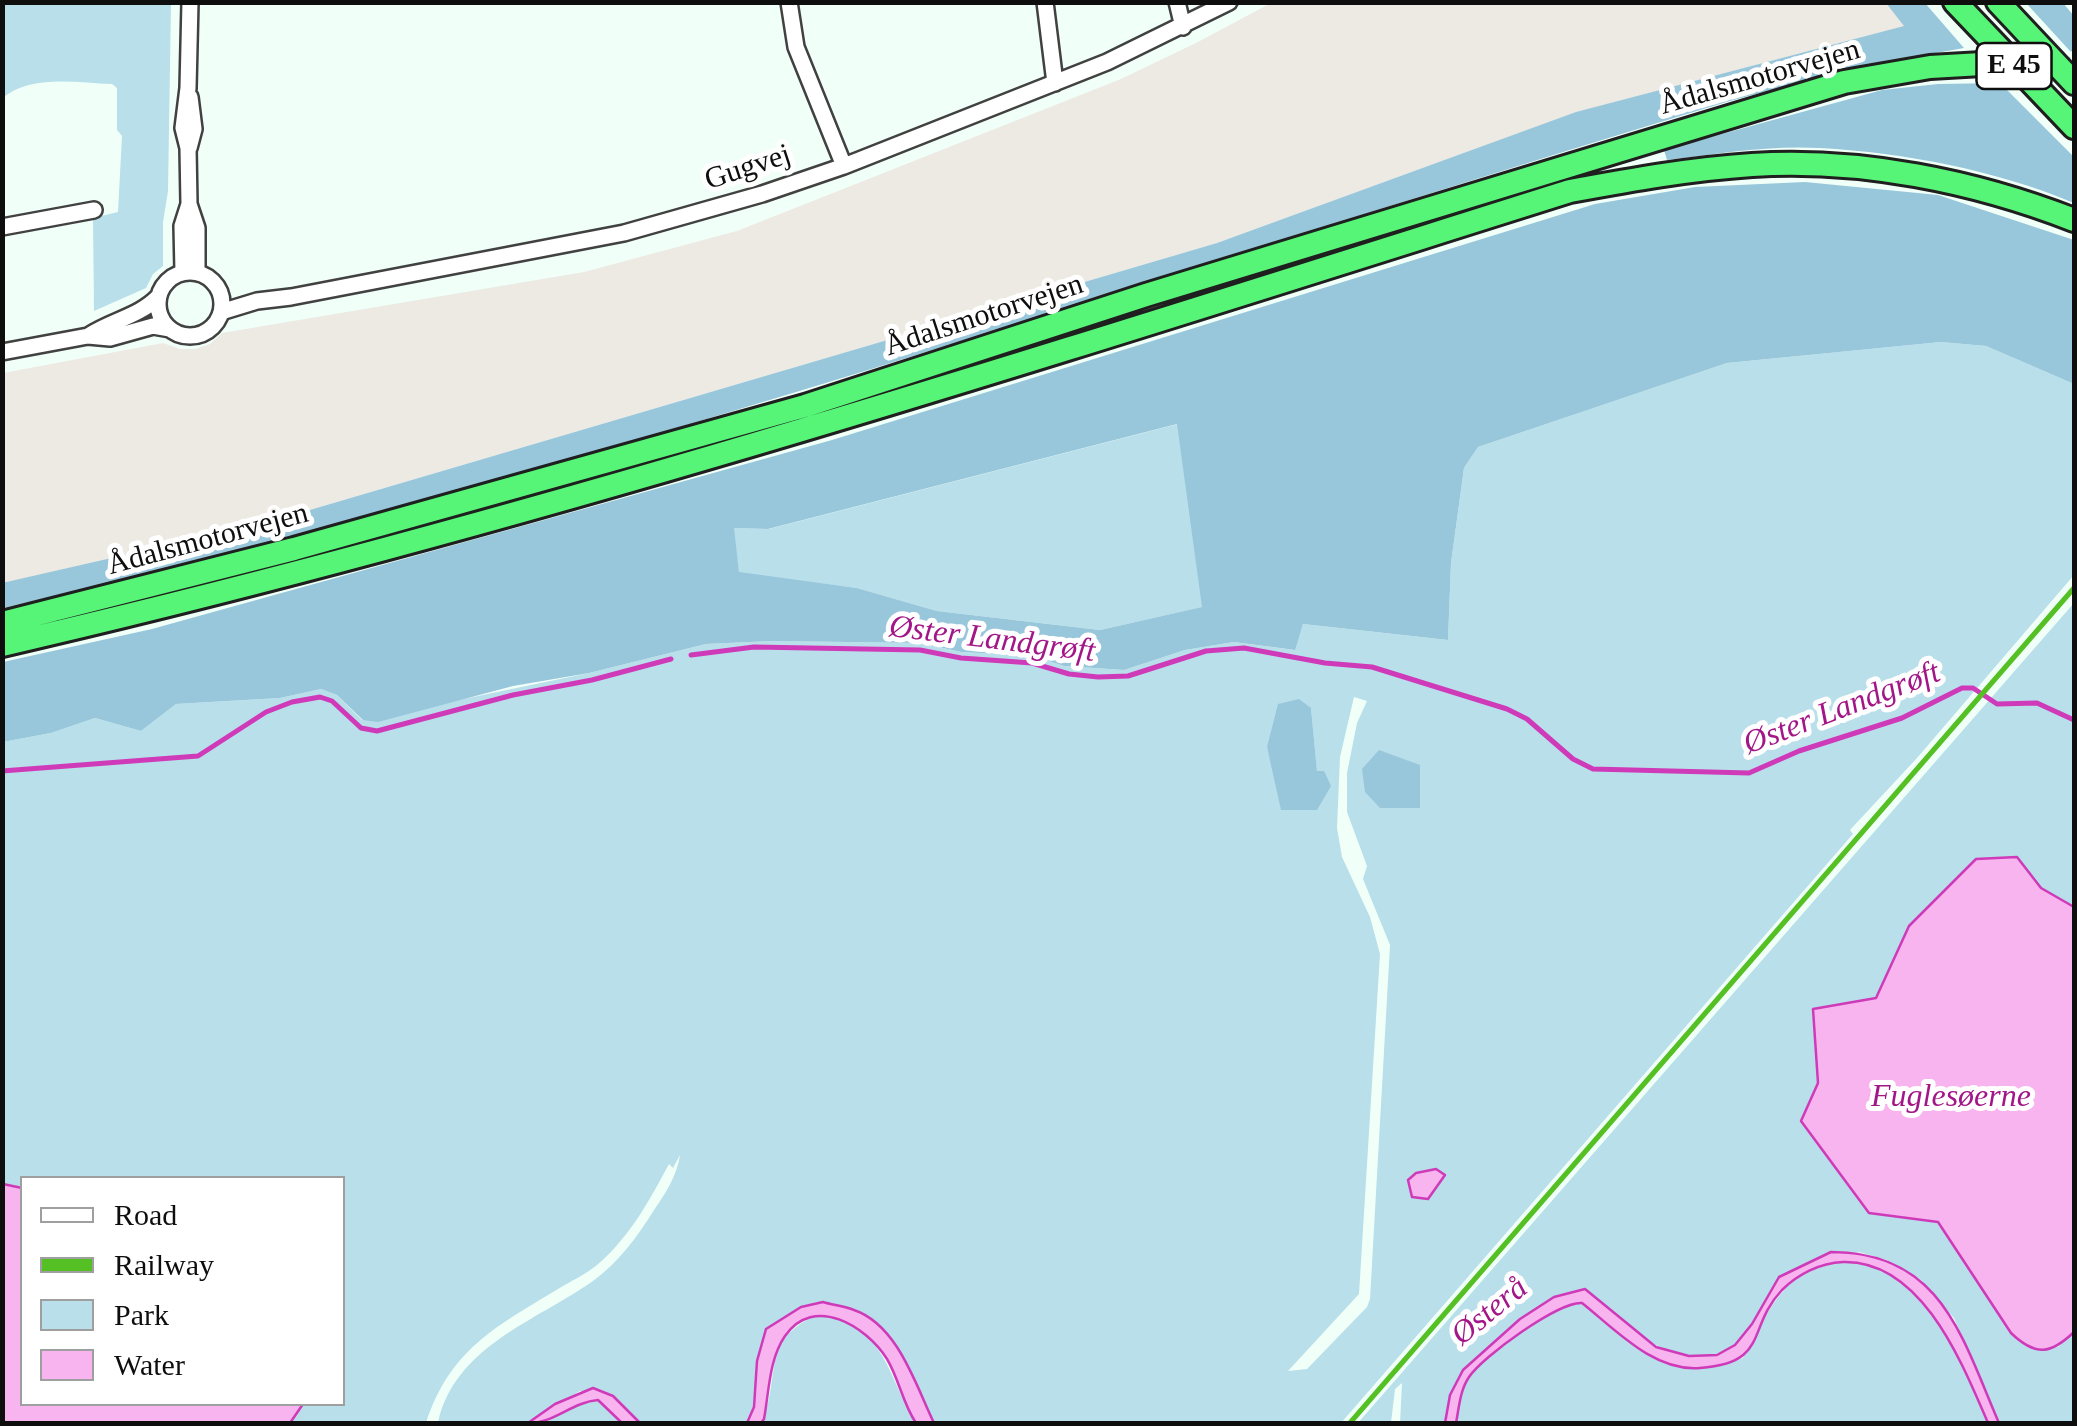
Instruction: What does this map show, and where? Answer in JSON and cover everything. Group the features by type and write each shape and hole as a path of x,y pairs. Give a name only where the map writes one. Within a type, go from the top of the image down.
{"highway":[{"name":"E 45","path":"1955,2 2074,128"},
{"name":"E 45","path":"1998,2 2074,82"},
{"name":"Ådalsmotorvejen","path":"2,623 332,538 805,406 1146,295 1844,82 1930,67 1982,64"},
{"name":"Ådalsmotorvejen","path":"2,645 322,565 640,477 1570,191 1668,173 1755,164 1855,168 1978,188 2074,220"}],"street":[{"path":"190,2 188,88 183,121 188,148 189,204 182,226 190,272"},
{"path":"788,2 796,46 844,166"},
{"path":"1045,2 1055,83"},
{"path":"1177,2 1183,27"},
{"name":"Gugvej","path":"222,312 258,301 624,233 762,194 1055,83 1230,2"},
{"path":"2,227 94,210"},
{"path":"2,352 88,336 110,338 159,326 187,336 205,333 222,312 220,292 209,278 190,272 168,280 142,311 106,324 88,336"},
{"name":"Gugvej","path":"220,292 258,301"},
{"path":"158,296 160,316 170,330"}],"shaded area":[{"path":"1886,2 1905,26 1577,112 1217,243 269,522 3,583 3,373 163,343 195,349 210,344 222,333 584,272 737,231 1121,79 1271,3"},
{"path":"1886,3 1925,3 1964,48 1858,67 1730,101 655,434 222,555 3,608 2,583 269,522 1217,243 1576,112 1904,26"},
{"path":"2026,3 2063,3 2074,16 2074,52 2070,51"},
{"path":"2000,83 2074,157 2074,203 1982,172 1885,154 1782,148 1667,160 1664,150 1882,90"},
{"path":"1805,182 1938,195 2074,240 2074,384 1986,346 1941,342 1727,363 1478,447 1464,468 1451,563 1448,640 1303,624 1295,650 1234,642 1185,650 1124,670 1064,666 1034,656 961,652 921,643 706,644 589,673 513,686 378,722 363,720 337,695 321,689 280,698 176,704 141,731 95,718 51,733 3,742 3,662 152,629 832,440 1595,204 1695,187","holes":["1177,424 1202,607 1100,630 937,611 857,588 739,572 734,528 768,529"]},
{"path":"1299,699 1311,708 1317,771 1324,771 1331,786 1317,810 1281,810 1267,747 1278,704"},
{"path":"1379,750 1420,765 1420,808 1380,808 1365,792 1362,769"}],"green space":[{"path":"3,3 171,3 163,266 153,274 146,288 94,311 93,218 118,212 122,136 117,130 117,88 112,84 41,83 14,90 3,98"},
{"path":"1941,342 1986,346 2074,384 2074,575 1341,1423 934,1423 925,1404 858,1310 801,1307 757,1361 754,1407 747,1423 640,1423 613,1396 580,1391 528,1423 438,1423 447,1397 479,1355 593,1281 619,1257 667,1190 680,1155 673,1168 669,1164 638,1218 609,1254 477,1343 448,1377 426,1423 290,1423 302,1406 345,1406 345,1176 20,1176 20,1188 3,1184 3,742 51,733 95,718 141,731 176,704 280,698 321,689 337,695 362,720 589,673 706,644 921,643 961,652 1034,656 1064,666 1124,670 1185,650 1234,642 1294,650 1303,624 1448,640 1451,563 1464,468 1478,447 1727,363","holes":["1354,697 1367,701 1357,723 1347,773 1347,812 1367,866 1363,879 1390,945 1370,1299 1367,1307 1307,1369 1288,1371 1359,1294 1380,954 1370,917 1342,857 1337,828 1340,757","1311,709 1317,772 1274,773 1267,747"]},
{"path":"1178,424 1203,607 1100,630 937,611 857,588 739,573 733,528 769,529"},
{"path":"2074,603 2074,907 2041,888 2017,857 1909,926 1876,998 1813,1009 1819,1083 1801,1121 1869,1213 1938,1221 2011,1333 2058,1347 2074,1332 2074,1423 1999,1423 1954,1318 1921,1280 1887,1260 1859,1252 1779,1277 1737,1342 1726,1351 1707,1356 1684,1355 1653,1343 1585,1289 1520,1319 1450,1395 1445,1423 1400,1423 1402,1383 1395,1389 1391,1423 1357,1424"},
{"path":"1848,1262 1893,1275 1919,1295 1953,1348 1988,1423 1457,1424 1460,1399 1469,1377 1489,1357 1556,1311 1582,1303 1623,1336 1697,1369 1743,1358 1771,1307 1794,1281 1808,1272"},
{"path":"817,1315 839,1318 870,1339 916,1423 761,1424 779,1348 799,1325"},
{"path":"598,1400 622,1423 543,1424 577,1404"}],"water":[{"name":"Fuglesøerne","path":"2017,857 2041,888 2074,907 2074,1332 2058,1345 2043,1350 2028,1346 2011,1333 1938,1222 1869,1213 1801,1121 1818,1083 1813,1009 1876,998 1909,926 1976,859"},
{"path":"1436,1169 1445,1175 1428,1199 1412,1197 1408,1180 1416,1173"},
{"path":"3,1184 20,1188 20,1406 302,1406 290,1423 3,1423"},
{"path":"1831,1252 1869,1256 1899,1267 1923,1284 1959,1332 1999,1423 1988,1423 1952,1345 1917,1296 1895,1278 1871,1266 1843,1262 1818,1267 1788,1284 1771,1304 1747,1351 1722,1365 1683,1367 1651,1356 1582,1303 1556,1311 1477,1368 1464,1388 1456,1423 1445,1423 1450,1395 1463,1370 1520,1319 1554,1297 1585,1289 1656,1347 1689,1356 1717,1355 1735,1345 1752,1324 1779,1277"},
{"path":"823,1302 854,1310 883,1329 904,1358 934,1423 916,1423 878,1347 853,1326 824,1316 810,1317 785,1336 773,1365 764,1419 761,1423 747,1423 754,1407 757,1361 766,1329 801,1307"},
{"path":"593,1388 613,1396 640,1423 622,1423 598,1400 528,1423 555,1404"}],"waterway":[{"name":"Øster Landgrøft","path":"691,655 754,647 920,650 961,658 1032,663 1069,674 1098,677 1128,676 1206,651 1244,648 1372,667 1507,709 1527,719 1573,759 1593,769 1749,773 1799,751 1902,718 1962,688 1973,688 1997,704 2037,703 2074,720"},
{"name":"Øster Landgrøft","path":"2,771 198,756 266,712 320,697 332,701 361,728 377,731 671,659"}],"tunnel":[{"path":"1982,64 2071,68"}],"railway":[{"path":"1349,1424 2074,588"}],"water label":[{"name":"Østerå","path":"1490,1312"}]}
